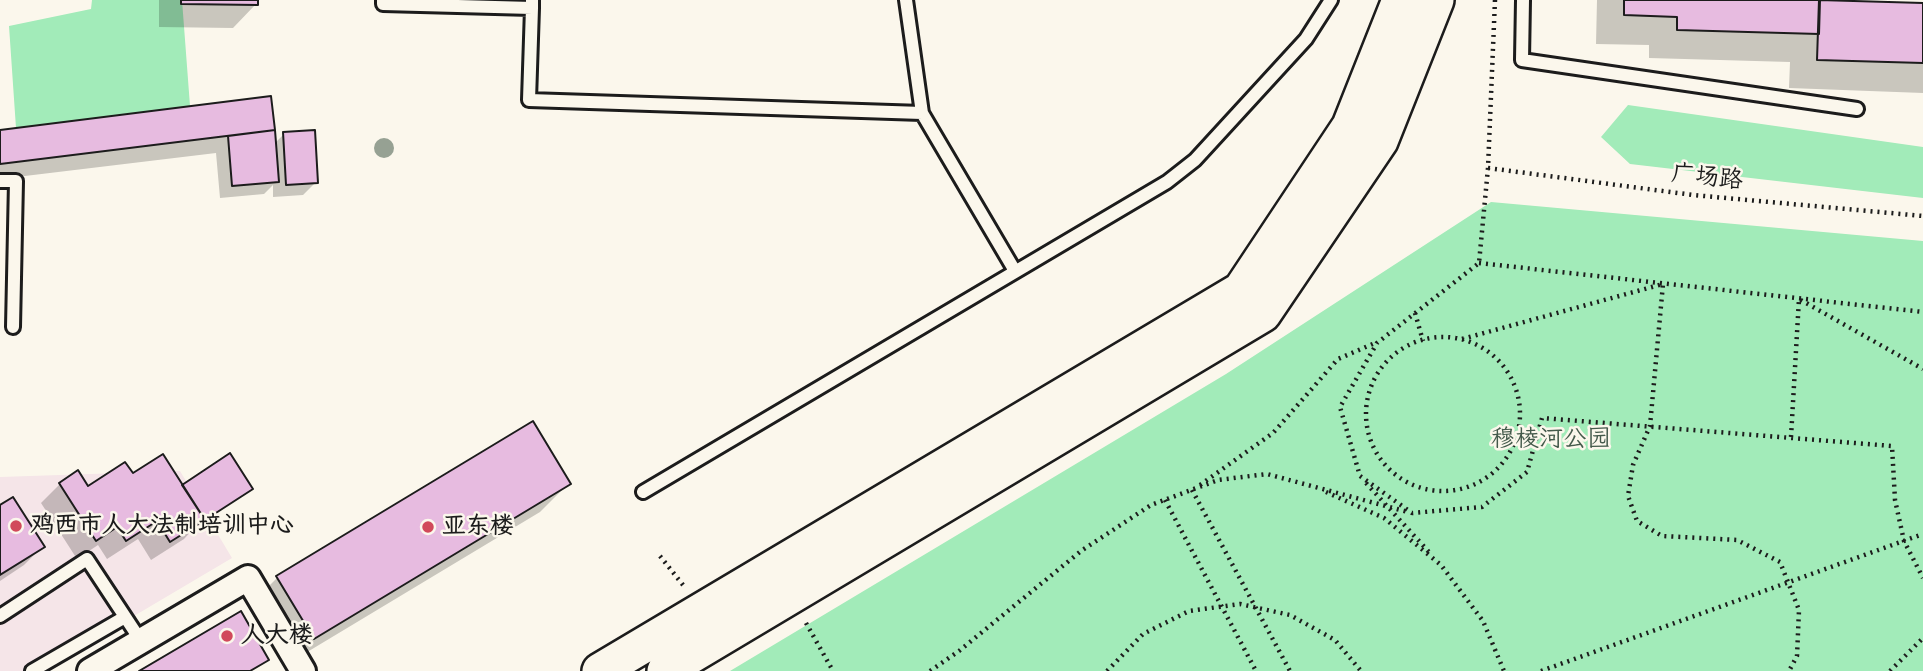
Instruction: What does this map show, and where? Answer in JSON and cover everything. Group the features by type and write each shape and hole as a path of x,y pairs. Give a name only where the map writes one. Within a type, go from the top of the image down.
{"main road":[{"path":"600,671 1241,290 1350,126 1400,0"},
{"path":"665,671 1263,314 1380,141 1436,0"}],"street":[{"path":"90,671 248,578 303,671"}],"lane":[{"path":"383,0 383,4 532,4 529,100 922,113"},
{"path":"906,0 922,113 1015,271"},
{"path":"643,492 1167,182 1195,160 1306,39 1331,0"},
{"path":"1523,0 1522,60 1857,109"},
{"path":"0,181 16,181 13,327"},
{"path":"0,616 88,559 141,641"},
{"path":"32,671 125,617"}],"path":[{"path":"1479,263 1488,168 1494,0"},
{"name":"广场路","path":"1488,168 1693,195 1923,216"},
{"path":"1192,490 1273,433 1338,359 1377,343 1479,263 1923,313"},
{"path":"1462,339 1486,350 1505,368 1517,391 1520,416 1515,442 1502,463 1483,480 1461,489 1436,491 1412,485 1391,471 1376,453 1367,429 1366,404 1374,379 1390,358 1411,344 1436,337 1462,339 1663,284"},
{"path":"1663,284 1650,426 1633,465 1628,496 1637,521 1662,536 1737,540 1780,562 1799,610 1797,656 1789,671"},
{"path":"1799,299 1923,369"},
{"path":"1791,438 1799,299"},
{"path":"1415,313 1423,341"},
{"path":"1377,343 1340,407 1360,476 1441,565 1483,621 1504,671"},
{"path":"930,671 959,651 1081,551 1151,505 1218,480 1267,474 1412,513 1482,507 1527,472 1542,418 1892,446 1895,500 1904,541 1923,578"},
{"path":"1360,476 1412,513"},
{"path":"1313,485 1384,518 1441,565"},
{"path":"1192,490 1290,671"},
{"path":"1165,500 1256,671"},
{"path":"1541,671 1923,534"},
{"path":"1107,671 1143,634 1189,611 1240,604 1290,615 1335,640 1362,671"},
{"path":"799,612 833,671"},
{"path":"1890,671 1923,638"}],"shaded area":[{"path":"180,471 232,558 41,671 0,671 0,477"}],"green space":[{"path":"92,0 182,0 190,106 16,128 9,26 91,9"},
{"path":"1628,105 1923,147 1923,198 1630,164 1601,137"},
{"name":"穆棱河公园","path":"1491,202 1923,241 1923,671 730,671 1226,374"}],"building":[{"path":"181,0 258,0 258,5 181,4"},
{"path":"1624,0 1820,0 1819,34 1677,30 1677,17 1624,15"},
{"path":"1819,0 1923,3 1923,63 1817,60"},
{"path":"271,96 275,130 0,164 0,130"},
{"path":"275,130 279,182 232,186 228,136"},
{"path":"315,130 318,183 286,185 283,132"},
{"name":"亚东楼","path":"533,421 571,484 314,639 276,576"},
{"path":"230,453 253,489 205,520 182,485"},
{"path":"163,454 205,520 170,542 157,521 126,541 117,527 96,541 59,483 78,470 88,486 125,462 133,473"},
{"name":"鸡西市人大法制培训中心","path":"13,497 45,547 0,575 0,505"},
{"name":"人大楼","path":"241,611 269,660 250,671 139,671"}],"place":[{"name":"鸡西市人大法制培训中心","path":"16,526"},
{"name":"亚东楼","path":"428,527"},
{"name":"人大楼","path":"227,636"}]}
